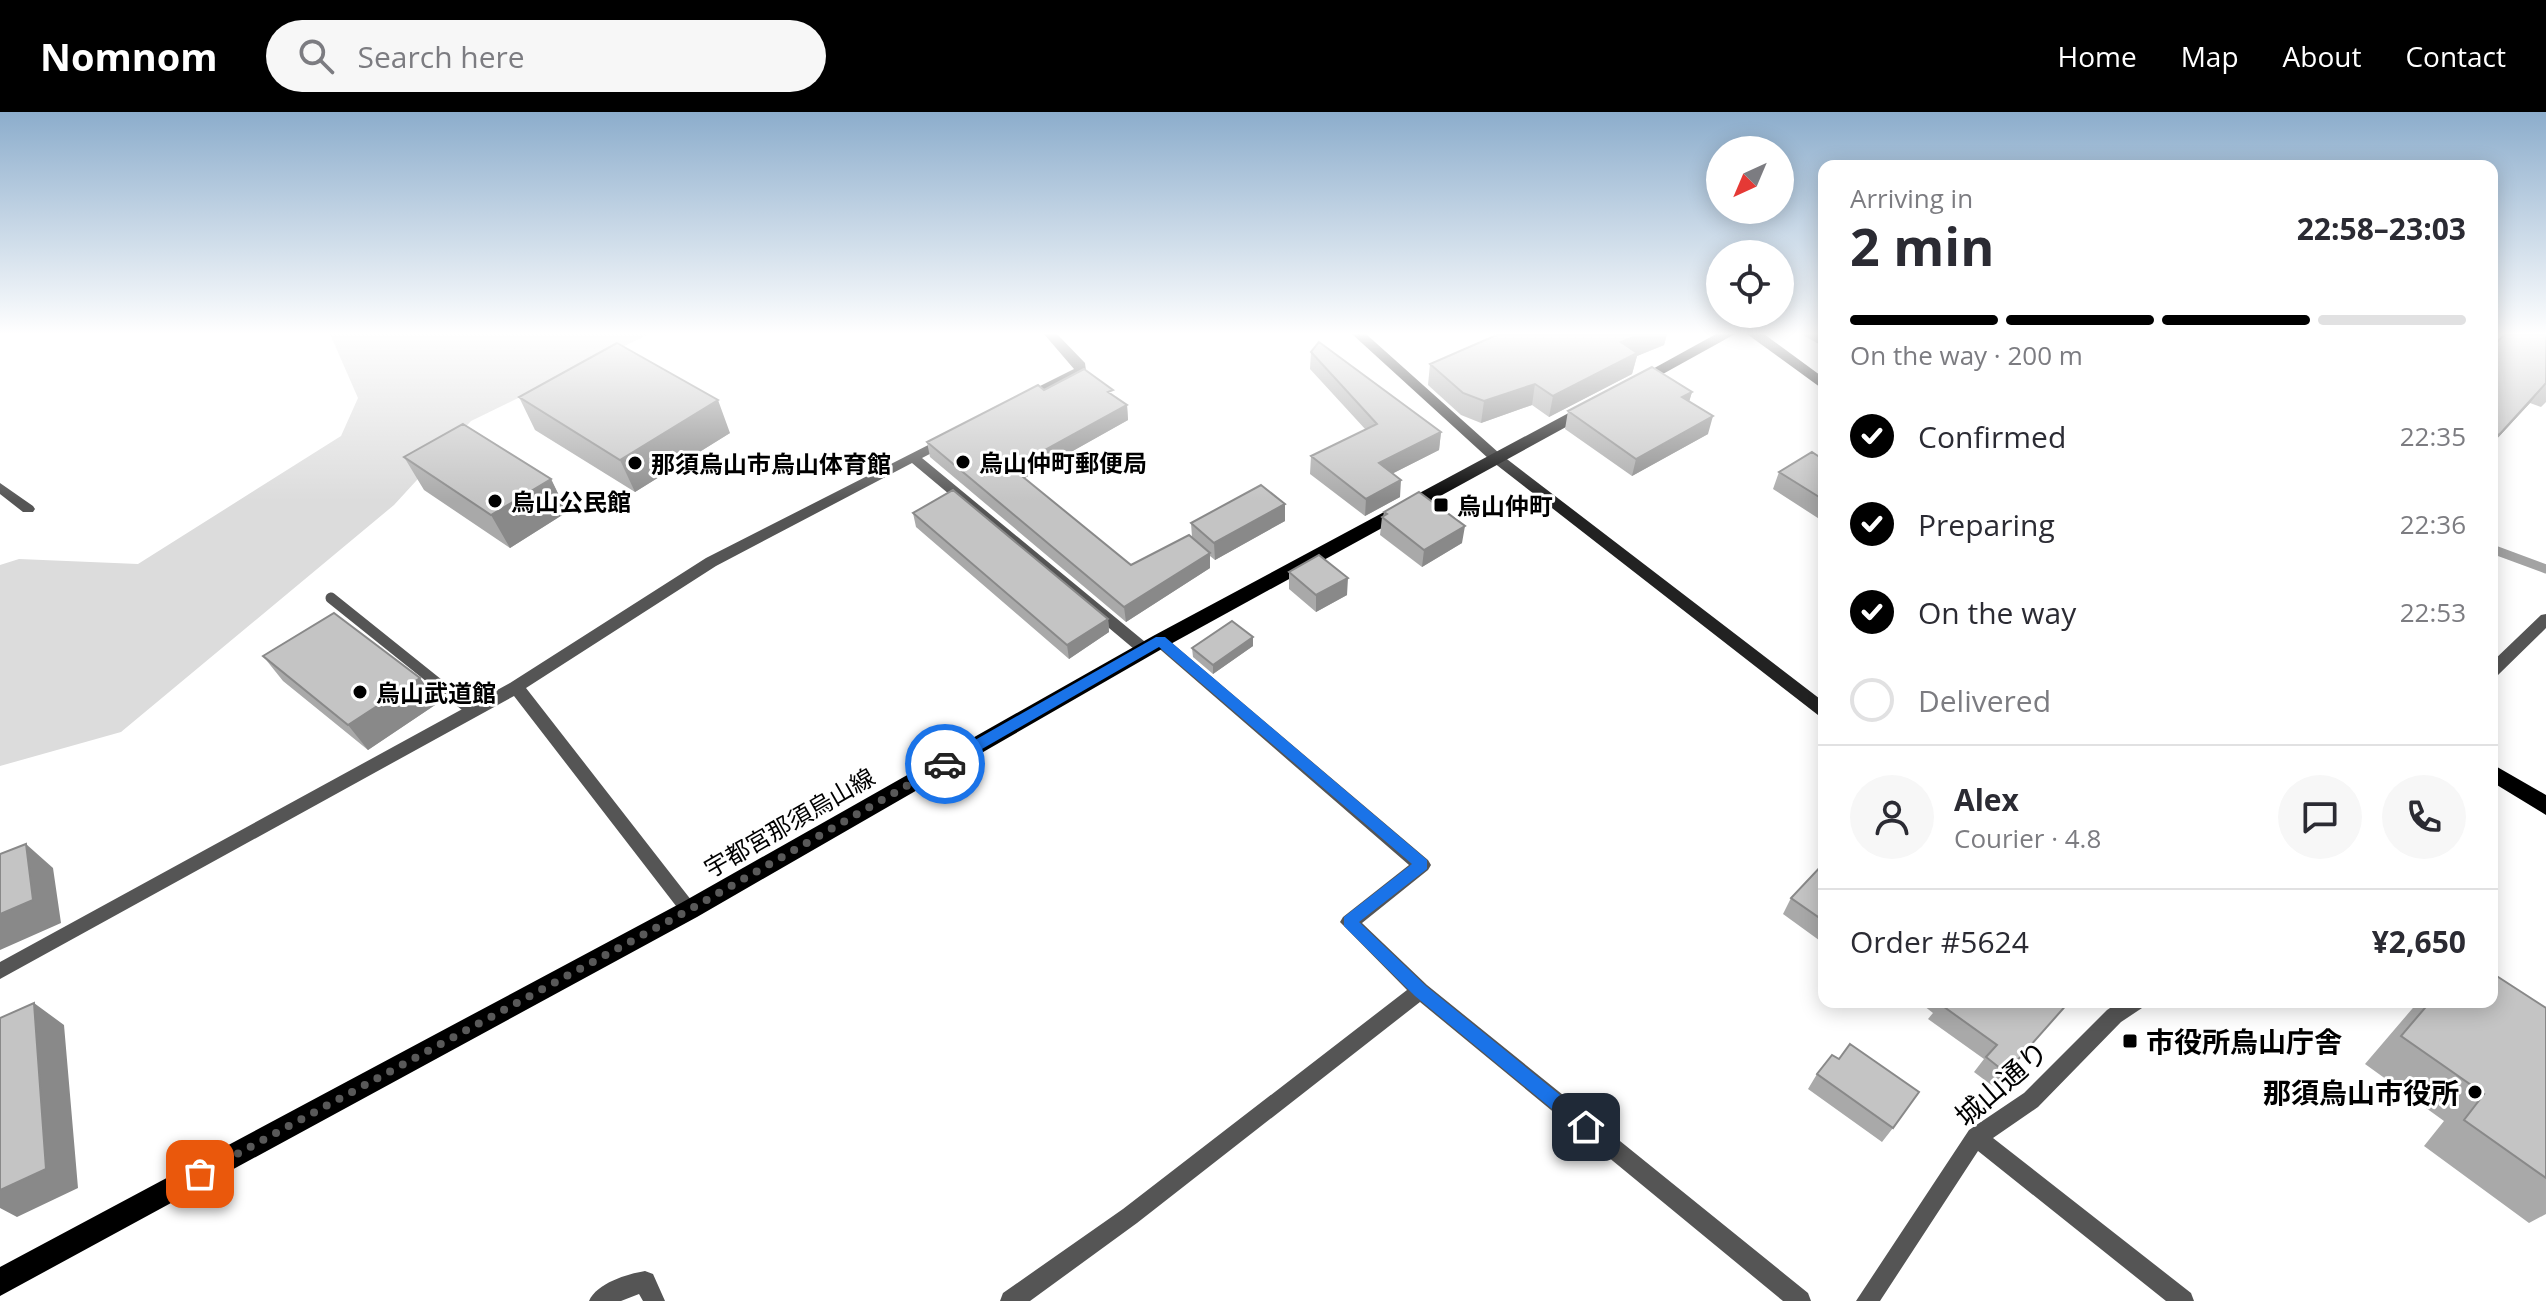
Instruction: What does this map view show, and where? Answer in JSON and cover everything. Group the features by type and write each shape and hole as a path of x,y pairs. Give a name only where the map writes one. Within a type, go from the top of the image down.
{"main road":[{"name":"宇都宮那須烏山線","path":"0,1282 689,910 1153,645 1494,456 1622,389"},
{"path":"2498,776 2546,806"}],"street":[{"path":"1010,407 1044,389"},
{"path":"1420,389 1494,456 1818,706"},
{"path":"0,971 516,687 711,562 955,435"},
{"path":"913,457 1153,645 1422,865 1349,922 1420,991 1800,1301"},
{"path":"0,487 28,509"},
{"path":"2498,665 2546,619"},
{"path":"516,687 689,910"},
{"path":"1011,1301 1130,1216 1420,991"},
{"name":"城山通り","path":"1867,1301 1976,1137 2031,1100 2114,1016 2126,1008"},
{"path":"1976,1137 2183,1301"},
{"path":"600,1301 628,1285 645,1282 654,1301"}],"lane":[{"path":"331,598 472,711"}],"shaded area":[{"path":"354,389 535,389 471,421 394,505 121,732 0,766 0,565 19,559 138,564 341,436 358,398"}],"building":[{"path":"533,389 699,389 718,400 620,460 519,397"},
{"path":"1029,389 1112,389 1108,392 1127,405 1012,468 1131,565 1189,535 1210,553 1124,607 927,442"},
{"path":"1345,389 1383,389 1441,432 1379,463 1401,480 1366,499 1311,456 1377,424"},
{"path":"1459,389 1519,389 1484,401"},
{"path":"1543,389 1566,389 1553,396"},
{"path":"1609,389 1688,389 1692,392 1682,397 1713,416 1636,459 1568,411"},
{"path":"2498,389 2540,389 2499,435"},
{"path":"463,424 551,479 491,515 404,457"},
{"path":"1812,452 1818,456 1818,496 1779,472"},
{"path":"1261,485 1285,504 1214,543 1191,523"},
{"path":"953,490 1108,619 1067,645 913,513"},
{"path":"1419,492 1465,526 1424,550 1382,517 1387,514 1384,512"},
{"path":"1319,555 1348,578 1316,595 1289,572"},
{"name":"烏山武道館","path":"334,613 420,678 348,725 263,656"},
{"path":"1232,621 1253,637 1213,665 1192,648"},
{"path":"26,844 33,900 0,914 0,854"},
{"path":"1818,869 1818,917 1791,898"},
{"path":"2498,977 2546,1008 2546,1178 2464,1120 2484,1094 2401,1036 2425,1008 2498,1008"},
{"path":"34,1003 46,1169 0,1190 0,1018"},
{"path":"1946,1008 2064,1008 2006,1073 1986,1057 1997,1045"},
{"path":"1850,1044 1919,1092 1893,1128 1817,1074 1832,1055 1839,1059"}],"waterway":[{"path":"2498,551 2546,569"}],"way so far":[{"path":"200,1174 689,910 945,764"}],"place":[{"name":"烏山仲町郵便局","path":"963,462"},
{"name":"那須烏山市烏山体育館","path":"635,463"},
{"name":"烏山公民館","path":"495,501"},
{"name":"烏山仲町","path":"1441,505"},
{"name":"烏山武道館","path":"360,692"},
{"name":"市役所烏山庁舎","path":"2130,1041"},
{"name":"那須烏山市役所","path":"2475,1092"}],"route":[{"path":"945,764 1160,641 1422,865 1349,922 1420,991 1586,1127"}]}
